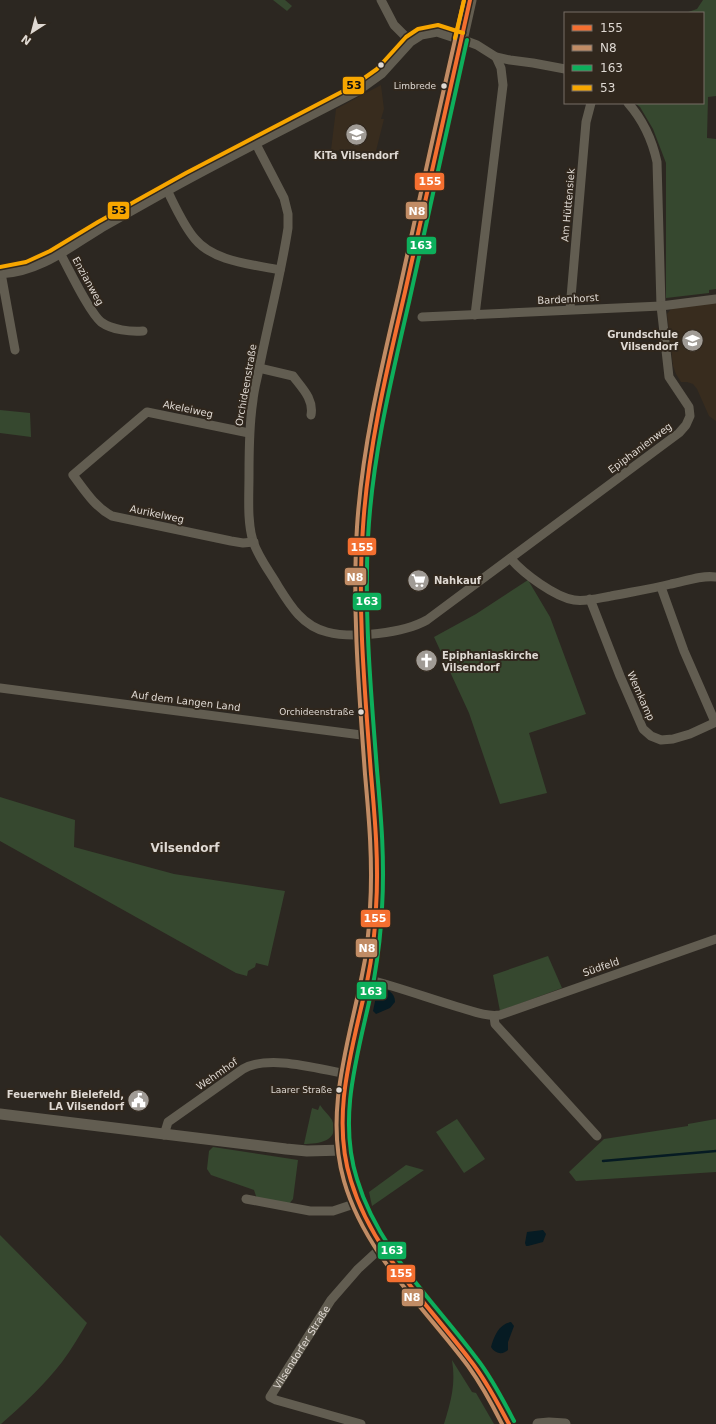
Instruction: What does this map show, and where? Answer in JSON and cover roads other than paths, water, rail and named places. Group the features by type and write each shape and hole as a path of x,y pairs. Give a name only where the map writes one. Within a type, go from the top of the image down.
{"main road":[{"path":"470,0 398,321 375,431 363,528 363,634 378,874 375,928 367,979 351,1048 343,1106 342,1131 347,1171 357,1203 367,1222 408,1282 473,1363 509,1424"}],"street":[{"path":"381,0 394,25 410,41"},
{"path":"15,350 1,273 34,266 167,190 364,86 381,73 410,41 420,34 431,31 443,32 477,45 496,56 510,60 533,62 564,69"},
{"path":"475,315 503,85 501,68 496,56"},
{"name":"Am Hüttensiek","path":"570,309 586,122 591,104"},
{"name":"Epiphanienweg","path":"363,634 403,630 419,625 511,559 679,434 686,425 690,416 689,407 669,377 661,306 657,162 654,147 646,129 638,114 629,104"},
{"name":"Orchideenstraße","path":"256,144 284,198 288,214 288,228 253,398 249,433 249,501 251,528 254,542 258,552 283,594 302,620 313,628 335,634 363,634"},
{"path":"167,190 192,236 208,251 225,258 280,270"},
{"name":"Enzianweg","path":"60,252 91,310 98,319 109,326 134,331 143,331"},
{"name":"Bardenhorst","path":"422,317 661,306 716,299"},
{"path":"259,368 293,376 310,399 312,406 311,415"},
{"name":"Akeleiweg","path":"73,476 147,412 249,433"},
{"name":"Aurikelweg","path":"73,476 96,505 112,516 231,541 242,543 254,542"},
{"path":"511,559 516,565 533,578 563,597 576,600 661,587 706,576 716,577"},
{"name":"Wemkamp","path":"590,599 620,676 643,729 651,736 661,740 673,739 690,734 716,722 684,651 661,587"},
{"name":"Auf dem Langen Land","path":"0,688 369,736"},
{"name":"Südfeld","path":"367,979 484,1015 494,1016 716,939"},
{"path":"494,1016 495,1024 597,1136"},
{"name":"Wehmhof","path":"164,1135 168,1122 247,1067 262,1064 282,1063 347,1074"},
{"path":"0,1114 298,1150 344,1150"},
{"path":"246,1199 310,1212 333,1211 357,1203"},
{"name":"Vilsendorfer Straße","path":"361,1424 270,1397 331,1300 358,1269 382,1246"},
{"path":"538,1424 550,1422 565,1424"}],"water":[{"path":"378,987 392,993 395,1002 390,1008 376,1014 373,1011"},
{"path":"543,1230 546,1234 543,1242 526,1246 525,1243 527,1232"},
{"path":"511,1322 514,1326 508,1342 508,1350 504,1353 499,1353 491,1347 495,1335 503,1325"}],"waterway":[{"path":"603,1161 716,1151"}],"place":[{"name":"Limbrede","path":"444,86"},
{"name":"KiTa Vilsendorf","path":"356,135"},
{"name":"Grundschule Vilsendorf","path":"693,340"},
{"name":"Nahkauf","path":"418,580"},
{"name":"Epiphaniaskirche Vilsendorf","path":"427,661"},
{"name":"Orchideenstraße","path":"361,712"},
{"name":"Laarer Straße","path":"339,1090"},
{"name":"Feuerwehr Bielefeld, LA Vilsendorf","path":"139,1100"}],"district":[{"name":"Vilsendorf","path":"185,848"}]}
